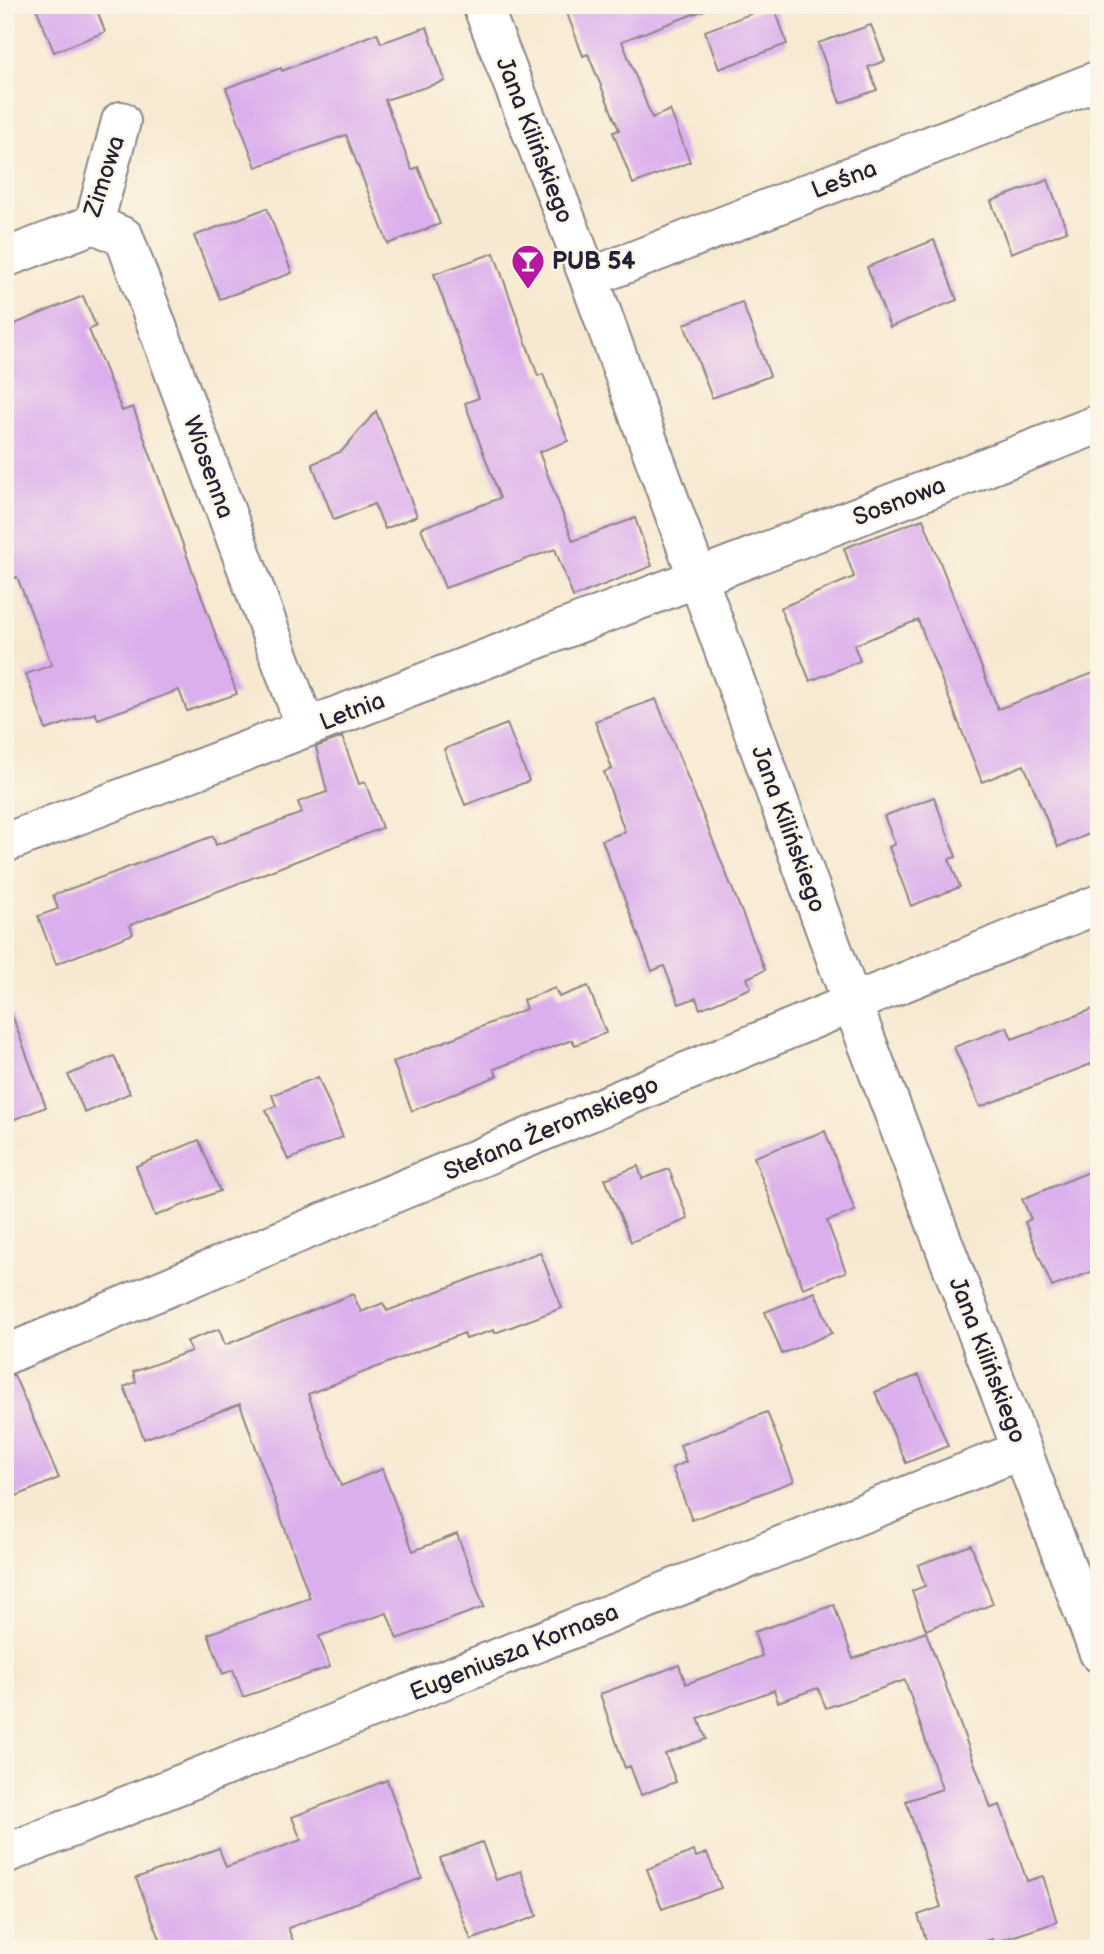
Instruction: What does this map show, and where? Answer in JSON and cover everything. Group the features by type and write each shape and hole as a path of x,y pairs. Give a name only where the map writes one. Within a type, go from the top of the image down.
{"street":[{"name":"Jana Kilińskiego","path":"482,5 589,278 852,1003 1099,1653"},
{"name":"Leśna","path":"589,278 1099,80"},
{"name":"Zimowa","path":"5,258 94,223 121,121"},
{"name":"Wiosenna","path":"94,223 124,237 306,729"},
{"name":"Sosnowa","path":"699,578 1099,424"},
{"name":"Letnia","path":"5,843 699,578"},
{"name":"Stefana Żeromskiego","path":"5,1355 852,1003 1099,904"},
{"name":"Eugeniusza Kornasa","path":"5,1853 1022,1450"}],"building":[{"path":"35,5 95,5 105,32 54,52"},
{"path":"564,5 707,5 707,9 622,41 652,118 670,110 690,162 633,184 613,132 619,130 588,54 583,56"},
{"path":"774,5 787,44 719,69 705,31"},
{"path":"871,25 885,61 868,67 877,90 840,103 818,43"},
{"path":"427,27 445,81 385,100 412,170 418,167 440,224 388,244 346,135 256,167 226,88 281,68 282,71 377,33 381,43"},
{"path":"1048,180 1067,231 1011,253 991,201"},
{"path":"267,208 292,273 220,299 194,236"},
{"path":"934,240 957,300 890,327 867,267"},
{"path":"494,253 538,376 543,374 568,441 539,452 573,541 635,518 652,566 573,597 555,549 445,588 421,528 500,498 465,403 479,398 434,274"},
{"path":"83,296 96,326 89,330 122,411 133,407 237,694 187,711 179,690 98,719 95,713 46,730 26,674 52,665 17,577 5,582 5,328"},
{"path":"742,302 770,376 712,398 684,324"},
{"path":"376,411 417,516 385,529 374,504 334,520 312,464 342,451"},
{"path":"923,519 998,709 1099,671 1099,830 1058,847 1024,765 982,782 918,620 854,645 860,661 810,681 780,608 854,577 844,548"},
{"path":"656,699 765,970 747,978 751,988 700,1009 696,998 679,1004 664,966 652,971 602,840 625,832 604,772 612,769 595,721"},
{"path":"507,724 529,781 465,805 444,749"},
{"path":"342,737 359,784 365,782 382,828 130,925 133,934 56,964 38,916 58,909 53,895 213,836 216,845 302,813 298,802 327,792 316,747"},
{"path":"934,797 956,857 949,859 960,887 911,906 889,847 895,844 884,816"},
{"path":"588,986 606,1033 575,1045 572,1040 494,1069 497,1076 412,1111 393,1062 526,1009 523,1000 555,988 559,997"},
{"path":"9,1007 46,1107 5,1123 5,1008"},
{"path":"1099,1007 1099,1061 980,1107 954,1047 1007,1027 1012,1039"},
{"path":"114,1056 130,1093 85,1113 68,1075"},
{"path":"318,1077 343,1137 288,1160 266,1110 276,1106 272,1095"},
{"path":"825,1131 855,1211 827,1221 846,1272 803,1288 754,1157"},
{"path":"199,1140 220,1191 155,1216 136,1166"},
{"path":"638,1166 642,1179 669,1169 688,1219 631,1242 605,1179"},
{"path":"1099,1168 1099,1269 1052,1287 1025,1222 1031,1219 1022,1199"},
{"path":"540,1252 562,1308 495,1333 494,1330 466,1339 464,1333 308,1394 341,1486 382,1469 413,1551 457,1534 484,1607 397,1639 387,1613 319,1636 330,1667 243,1697 233,1670 223,1674 208,1634 310,1598 240,1404 144,1439 124,1387 136,1382 133,1372 191,1351 187,1341 219,1329 225,1345 353,1294 361,1312 383,1303 387,1311"},
{"path":"815,1292 832,1333 782,1354 765,1312"},
{"path":"14,1375 59,1478 5,1501 5,1376"},
{"path":"919,1375 948,1446 906,1463 875,1392"},
{"path":"767,1412 794,1481 692,1520 672,1468 686,1462 680,1445"},
{"path":"971,1545 993,1604 926,1630 912,1591 925,1586 918,1565"},
{"path":"834,1605 853,1659 926,1632 991,1808 1000,1805 1027,1881 1043,1876 1057,1922 993,1943 992,1939 961,1949 929,1949 918,1915 941,1907 906,1801 942,1789 905,1680 826,1708 818,1688 778,1702 774,1690 698,1718 706,1739 665,1754 676,1782 641,1795 630,1766 625,1768 600,1694 679,1665 686,1684 762,1656 754,1632"},
{"path":"387,1780 422,1878 288,1928 296,1949 164,1949 136,1878 219,1848 226,1867 301,1840 292,1817"},
{"path":"482,1842 496,1880 521,1871 537,1916 471,1940 440,1858"},
{"path":"694,1851 696,1857 707,1853 721,1888 662,1909 647,1869"}],"place":[{"name":"PUB 54","path":"528,291"}]}
